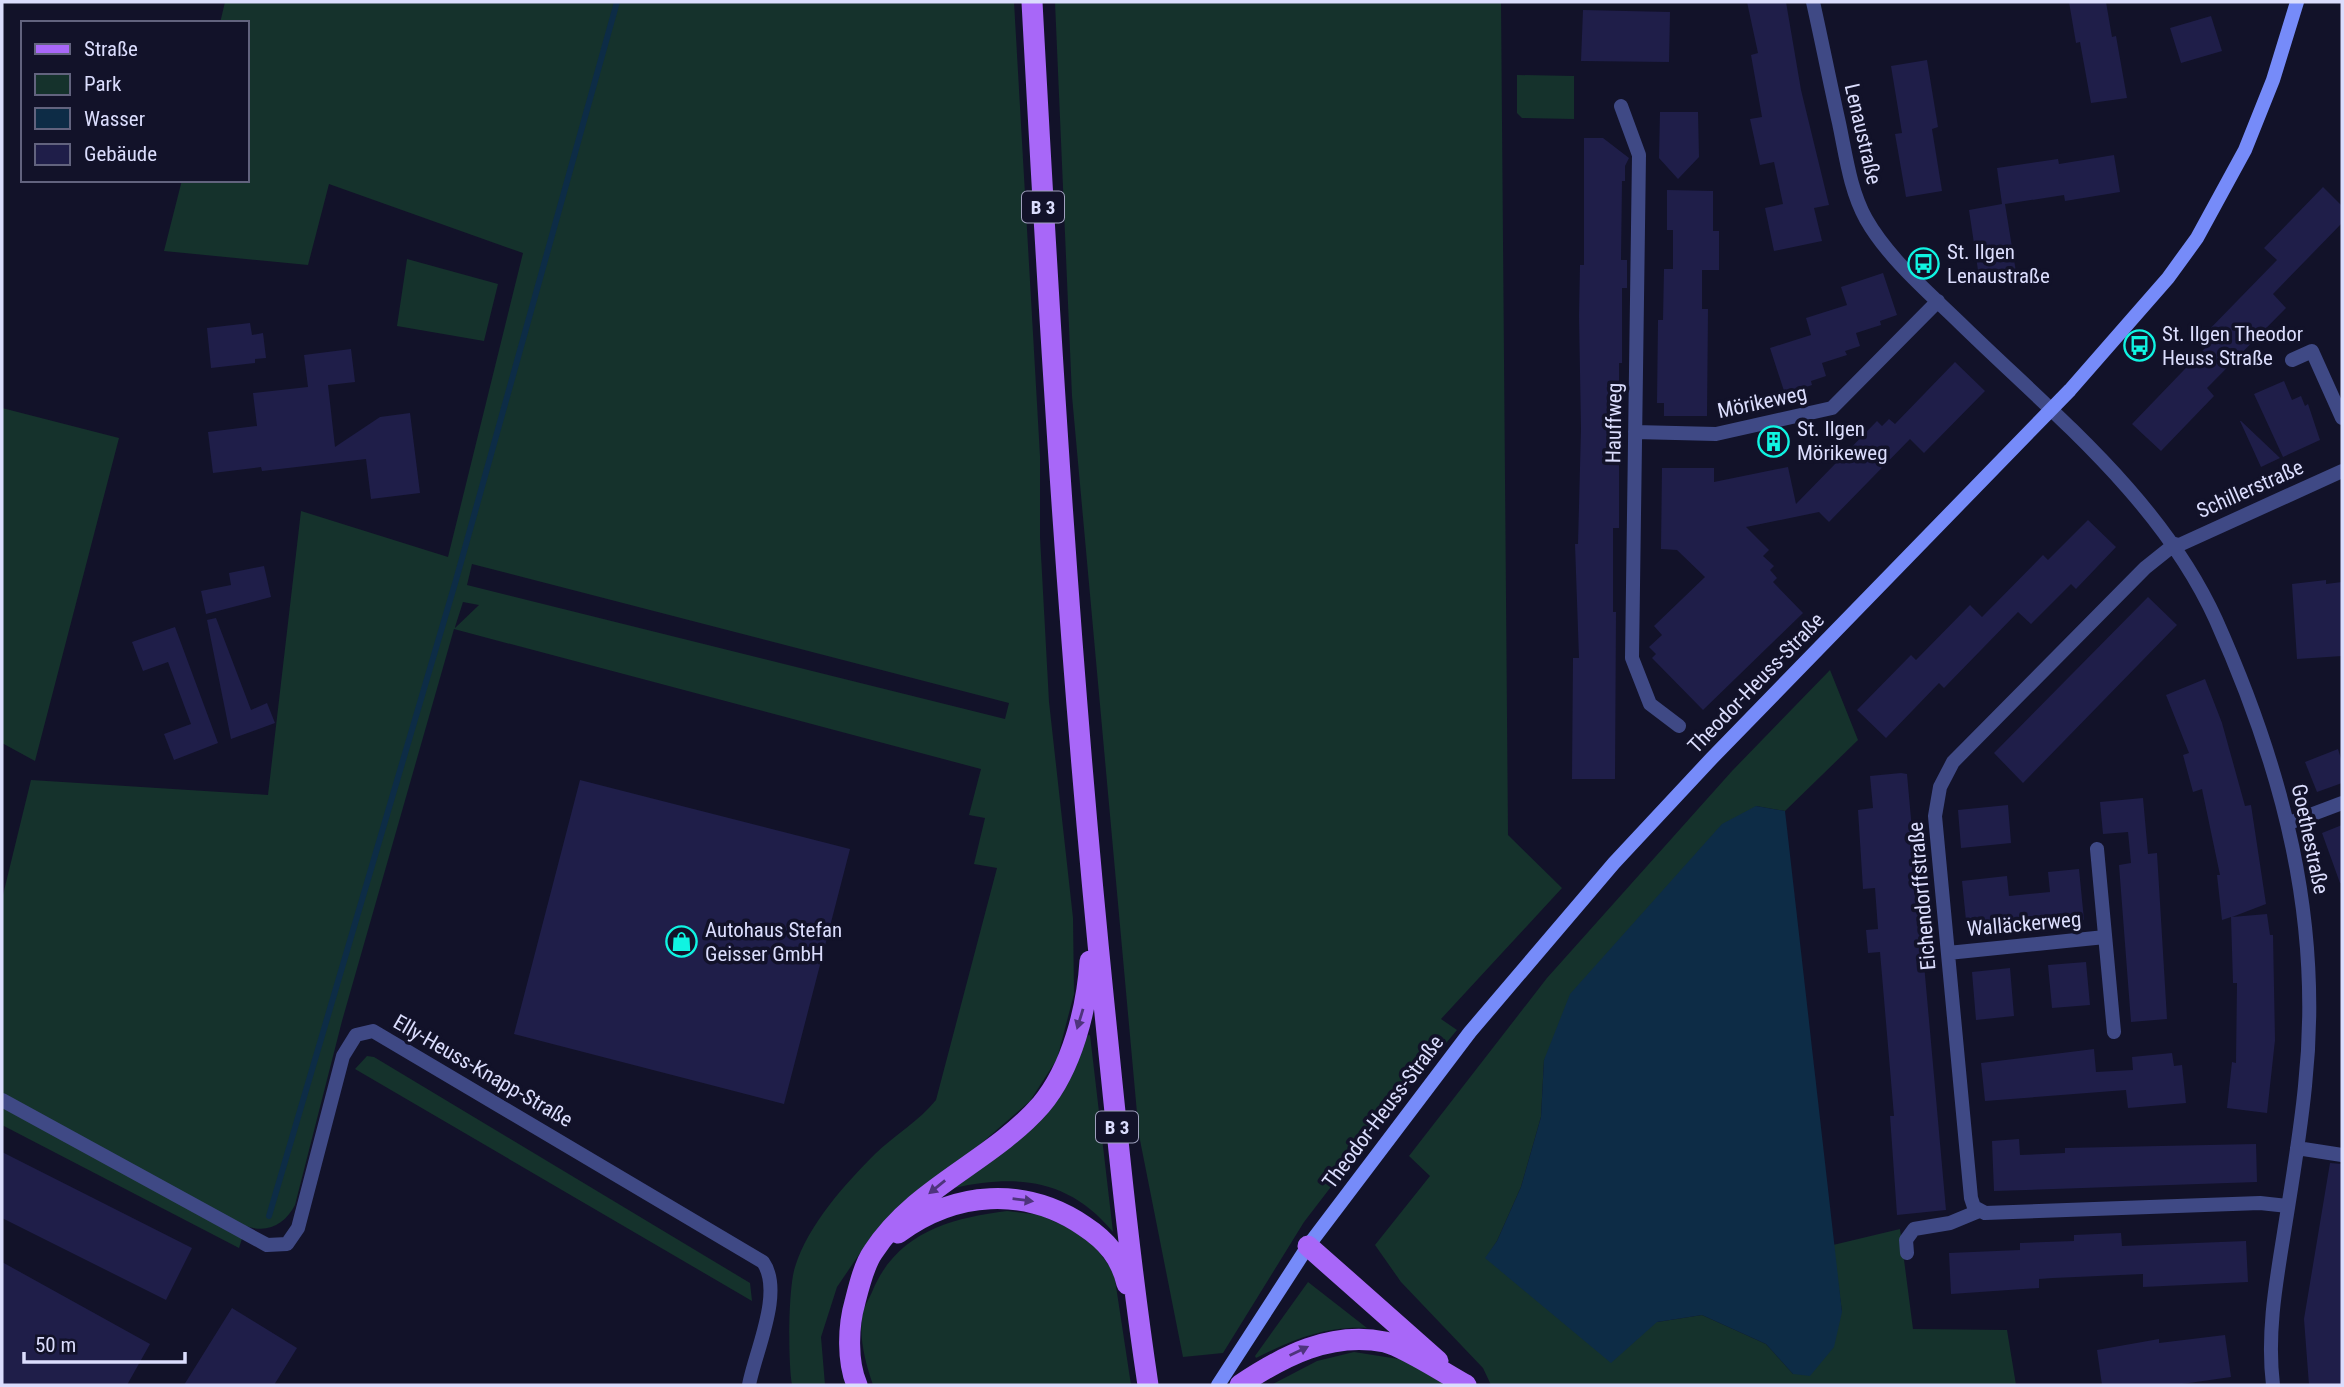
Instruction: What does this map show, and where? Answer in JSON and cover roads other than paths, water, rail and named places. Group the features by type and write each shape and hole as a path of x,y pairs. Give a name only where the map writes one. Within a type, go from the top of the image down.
{"main road":[{"name":"B 3","path":"1032,2 1054,413 1075,696 1094,903 1143,1351 1149,1385"},
{"path":"857,1385 853,1375 850,1318 872,1253 903,1216 939,1185 997,1144 1041,1104 1069,1055 1088,996 1094,903"},
{"path":"872,1253 910,1224 949,1205 995,1198 1031,1200 1068,1215 1101,1237 1123,1265 1143,1351"},
{"path":"1308,1246 1466,1385"},
{"path":"1240,1385 1265,1368 1309,1346 1359,1341 1387,1343 1466,1385"}],"street":[{"name":"Lenaustraße","path":"1813,2 1857,200 1877,235 1938,301 2050,411"},
{"name":"Theodor-Heuss-Straße","path":"1218,1385 1308,1246 1471,1032 1614,863 1712,758 2050,411 2168,278 2197,238 2254,131 2297,2"},
{"name":"Hauffweg","path":"1621,106 1639,155 1632,657 1650,704 1679,726"},
{"name":"Mörikeweg","path":"1635,432 1716,434 1832,408 1938,301"},
{"path":"2292,360 2312,351 2342,418"},
{"name":"Goethestraße","path":"2050,411 2141,503 2176,545 2198,581 2257,721 2289,823 2303,906 2309,997 2308,1044 2297,1148 2272,1318 2273,1385"},
{"name":"Schillerstraße","path":"2176,545 2342,471"},
{"name":"Eichendorffstraße","path":"1979,1211 1971,1198 1935,816 1945,774 1953,762 2135,578 2176,545"},
{"path":"2289,823 2342,803"},
{"name":"Walläckerweg","path":"2097,849 2114,1032"},
{"name":"Walläckerweg","path":"1948,953 2105,937"},
{"name":"Elly-Heuss-Knapp-Straße","path":"2,1100 267,1245 287,1244 298,1228 344,1056 356,1035 373,1031 763,1262 770,1277 769,1310 750,1385"},
{"path":"2297,1148 2342,1155"},
{"path":"1907,1253 1906,1240 1914,1229 1950,1223 1979,1211 1988,1213 2260,1203 2288,1206"}],"water":[{"path":"1756,806 1785,811 1842,1312 1834,1347 1810,1376 1793,1374 1766,1344 1702,1315 1657,1322 1611,1363 1485,1258 1497,1241 1521,1187 1541,1117 1544,1060 1570,994 1722,824"}],"waterway":[{"path":"269,1216 456,580 617,2"}],"place":[{"name":"St. Ilgen Lenaustraße","path":"1924,264"},
{"name":"St. Ilgen Theodor Heuss Straße","path":"2139,346"},
{"name":"St. Ilgen Mörikeweg","path":"1774,441"},
{"name":"Autohaus Stefan Geisser GmbH","path":"682,942"}]}
